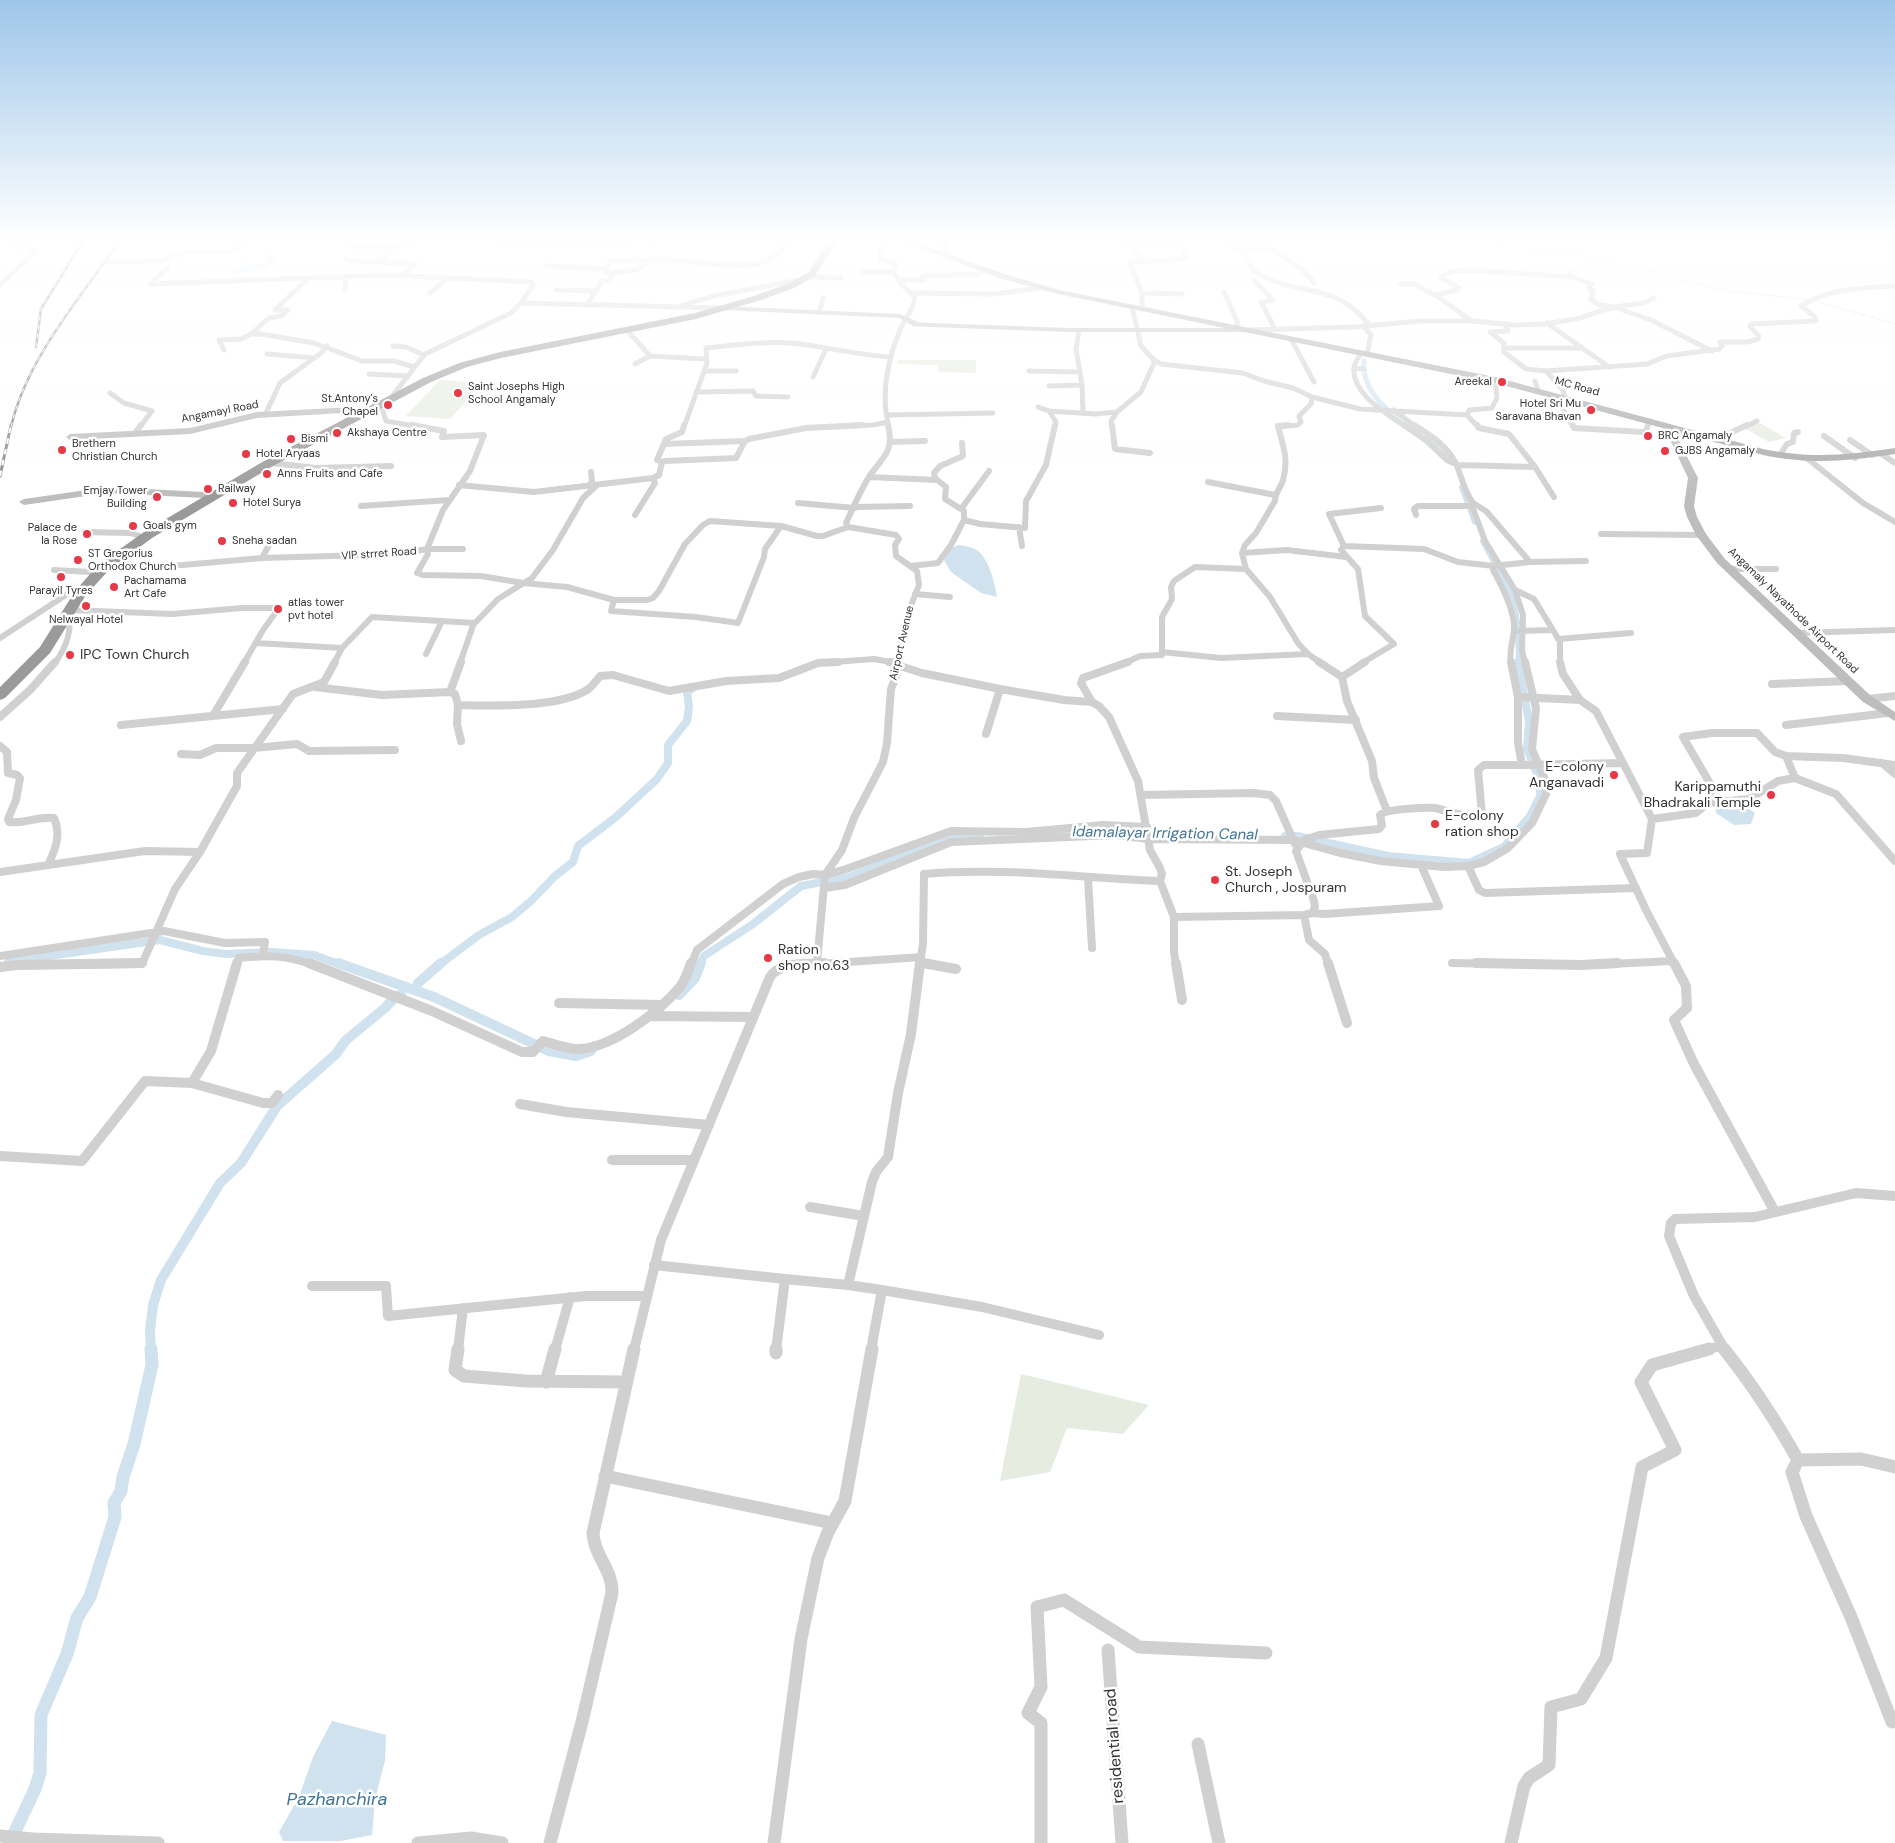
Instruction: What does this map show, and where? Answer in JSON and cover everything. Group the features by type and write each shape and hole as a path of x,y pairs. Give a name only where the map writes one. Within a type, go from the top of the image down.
{"highway":[{"path":"0,681 44,643 80,592 110,562 142,536 215,493 374,408 393,395 435,373 483,357 627,327"},
{"path":"0,695 34,663 72,591 90,572 204,495 433,378 463,365 512,352 640,327"}],"main road":[{"path":"986,327 1137,331 1248,330"},
{"name":"MC Road","path":"1232,327 1495,380 1537,385 1565,396 1668,427 1780,455 1808,459 1855,458 1895,451"},
{"name":"Angamayl Road","path":"70,437 199,430 243,417 374,408"},
{"name":"Angamaly Nayathode Airport Road","path":"1668,427 1693,478 1689,506 1692,518 1701,535 1730,569 1797,633 1867,698 1891,715"},
{"path":"24,502 107,490 204,495"}],"street":[{"path":"224,350 220,346 219,340 241,339 259,327"},
{"path":"393,395 424,355 479,327"},
{"path":"463,549 427,548 428,554 417,573 481,576 523,583 567,587 614,600 647,600 653,598 685,544 703,525 710,521 780,526 823,536 848,527 846,523 869,476 883,461 889,451 891,436 887,419 886,387 892,348 901,327"},
{"path":"1136,327 1141,346 1153,359 1161,364 1242,373 1293,388 1312,397 1348,406 1381,410 1467,414 1479,428 1509,434 1535,467 1554,497"},
{"path":"1248,330 1375,327"},
{"path":"1482,327 1504,343 1504,352 1526,370 1544,371 1648,364 1667,356 1712,351 1722,346 1720,342 1748,342 1758,339 1759,336 1750,327"},
{"path":"1490,332 1508,331 1507,327"},
{"path":"1553,327 1609,367"},
{"path":"1665,327 1712,351"},
{"path":"1367,328 1371,340 1364,353 1355,360 1353,372 1358,384 1381,410 1425,439 1445,460 1455,464 1535,467"},
{"path":"627,330 650,356"},
{"path":"1079,330 1076,344 1082,385 1083,412"},
{"path":"251,334 327,346 331,350 354,359 394,361 414,367"},
{"path":"1291,339 1314,382"},
{"path":"745,441 734,459 662,462 657,460 668,438 679,435 682,432 704,371 706,348 760,342 791,343 890,357"},
{"path":"265,415 280,383 315,358 327,346"},
{"path":"393,346 406,347 424,355"},
{"path":"1504,348 1583,348"},
{"path":"813,377 826,349"},
{"path":"267,354 315,358"},
{"path":"635,364 650,356 706,358"},
{"path":"1150,453 1115,449 1111,421 1117,412 1141,392 1154,363 1153,359"},
{"path":"1354,368 1364,369"},
{"path":"704,371 736,371"},
{"path":"1029,371 1079,372"},
{"path":"1544,371 1559,385 1565,396 1564,411 1574,428 1643,432 1646,431 1649,421"},
{"path":"369,374 408,376"},
{"path":"1467,414 1469,410 1492,408 1495,405 1498,390 1495,380"},
{"path":"1049,386 1082,385"},
{"path":"696,392 753,391 756,396 788,397"},
{"path":"110,393 124,403 152,411 135,433"},
{"path":"1312,397 1311,404 1299,416 1301,422 1298,426 1278,426 1286,461 1281,488 1275,495 1274,501 1256,533 1245,545 1242,553 1246,569 1270,598 1298,643 1308,654 1342,677 1347,701 1372,761 1374,778 1387,811"},
{"path":"1038,407 1050,410 1095,414 1117,412"},
{"name":"VIP strret Road","path":"110,562 144,566 183,565 262,558 348,557 419,552 427,548 443,510 470,472 484,435 442,437 444,431 386,421 374,408"},
{"path":"964,520 980,524 1026,528 1026,501 1046,465 1056,422 1050,410"},
{"path":"824,882 951,831 1026,832 1103,825 1147,833 1299,842 1362,858 1444,867 1468,866 1484,862 1508,848 1532,823 1546,794 1546,782 1532,749 1536,708 1522,650 1523,615 1515,590 1498,566 1486,541 1452,455 1439,441 1394,410"},
{"path":"664,444 720,440 745,441 806,428 873,425 887,419 993,413"},
{"path":"1716,440 1758,421"},
{"path":"1780,455 1787,444 1793,442 1794,433 1798,432"},
{"path":"1824,436 1855,458"},
{"path":"1850,440 1895,463"},
{"path":"890,442 925,441"},
{"path":"910,566 938,563 951,545 964,520 964,511 945,499 946,487 934,475 937,467 959,460 963,456 962,443"},
{"path":"1808,459 1863,503 1895,522"},
{"path":"459,485 534,492 593,486 653,478 659,475 662,462"},
{"path":"271,463 288,466 347,468 391,466"},
{"path":"961,509 989,471"},
{"path":"591,472 593,486"},
{"path":"869,476 937,480"},
{"path":"635,515 655,483 653,478"},
{"path":"1208,482 1275,495"},
{"path":"450,692 474,623 498,599 532,578 583,498 593,486"},
{"path":"361,506 449,500"},
{"path":"798,503 855,508 910,506"},
{"path":"1416,515 1414,509 1418,506 1472,505 1486,511 1530,562"},
{"path":"1344,546 1329,514 1381,508"},
{"path":"614,600 611,611 696,616 738,623 764,557 765,549 780,526"},
{"name":"Airport Avenue","path":"824,882 842,850 854,818 883,762 887,743 891,689 897,674 897,664 906,618 919,585 917,570 896,556 894,549 899,539 896,535 848,527"},
{"path":"1019,527 1022,546"},
{"path":"84,532 131,533 142,536"},
{"path":"1601,534 1701,535"},
{"path":"262,558 270,543"},
{"path":"1344,546 1424,549 1458,562 1498,566 1530,562 1586,562"},
{"path":"1342,677 1345,673 1371,660 1394,644 1365,616 1358,569 1341,550 1344,546"},
{"path":"1242,553 1287,550 1346,557"},
{"path":"1498,566 1494,570 1504,590 1514,626 1509,654 1518,697 1518,743 1522,765"},
{"path":"1092,702 1081,683 1083,678 1111,669 1140,656 1160,656 1162,652 1162,617 1172,599 1171,587 1174,581 1195,567 1246,569"},
{"path":"1730,569 1776,569"},
{"path":"54,570 90,572"},
{"path":"1515,590 1534,599 1553,630 1560,642 1560,661 1563,674 1580,700 1596,712 1652,819 1648,853 1620,854 1686,986 1687,1008 1674,1020 1694,1064 1775,1212"},
{"path":"0,638 72,591"},
{"path":"915,594 950,597"},
{"path":"0,717 40,681 63,648 70,631 69,610 172,614 242,608 279,608 280,610 266,626 214,714"},
{"path":"0,967 18,965 142,964 175,889 200,852 237,786 237,772 297,691 315,687 324,682 342,648 372,617 474,623"},
{"path":"426,654 442,621"},
{"path":"1512,631 1553,630"},
{"path":"1797,633 1895,630"},
{"path":"1558,639 1631,633"},
{"path":"256,643 342,648"},
{"path":"1162,652 1193,658 1217,659 1286,658 1308,654"},
{"path":"458,706 518,705 558,700 588,690 600,676 613,675 669,691 726,681 779,678 818,663 874,659 897,664 922,673 1000,689 1064,700 1092,702 1100,706 1109,717 1138,781 1150,850 1160,868 1162,874 1160,881 1174,917 1174,952 1182,1000"},
{"path":"1772,684 1847,680"},
{"path":"315,687 344,693 385,696 450,692 455,694 458,706 458,724 461,741"},
{"path":"986,734 1000,689"},
{"path":"1867,698 1895,696"},
{"path":"1518,697 1580,700"},
{"path":"121,725 166,719 195,719 214,714 283,709"},
{"path":"1786,725 1891,715"},
{"path":"1277,716 1356,720"},
{"path":"1652,819 1696,814 1708,803 1712,787 1683,737 1712,733 1757,733 1774,752 1786,756 1843,758 1895,765"},
{"path":"180,754 200,755 216,748 254,748 297,744 309,750 395,750"},
{"path":"0,746 6,752 8,773 20,778 16,800 8,819 9,822 14,823 42,817 54,818 57,823 59,839 49,863"},
{"path":"1786,756 1795,778"},
{"path":"1299,842 1319,835 1379,829 1382,825 1380,815 1387,811 1433,808 1478,816 1483,812 1478,770 1484,765 1622,763"},
{"path":"1881,763 1895,774"},
{"path":"1708,803 1749,799 1778,781 1795,778 1836,794 1895,861"},
{"path":"1141,795 1253,793 1270,795 1276,801 1290,831 1299,842 1297,857 1314,901 1315,907 1308,914 1309,940 1325,954 1347,1023"},
{"path":"192,1083 211,1051 239,958 264,951 295,958 392,995 522,1052 528,1053 534,1050 543,1041 575,1050 584,1049 616,1038 649,1016 681,986 693,956 705,943 790,880 813,874 824,882 845,885 951,842 1147,833"},
{"path":"0,872 49,863 145,851 200,852"},
{"path":"1174,917 1325,914 1438,906 1421,865"},
{"path":"1468,866 1479,890 1485,893 1543,892 1584,888 1636,888"},
{"path":"848,1285 874,1177 888,1157 898,1093 911,1034 921,960 924,874 960,869 1017,870 1088,878 1160,881"},
{"path":"1088,878 1092,948"},
{"path":"817,962 824,882"},
{"path":"0,956 156,932 178,933 225,943 265,942 264,951"},
{"path":"550,1843 582,1722 612,1593 612,1574 594,1546 593,1541 605,1476 646,1296 668,1221 770,977 774,971 784,966 817,962 921,960 956,969"},
{"path":"1452,963 1581,965 1672,961"},
{"path":"559,1003 662,1005"},
{"path":"649,1016 753,1016"},
{"path":"0,1156 82,1161 146,1081 192,1083 263,1104 272,1103 278,1095"},
{"path":"520,1104 566,1112 709,1125"},
{"path":"612,1160 694,1160"},
{"path":"1798,1460 1783,1433 1743,1373 1721,1346 1694,1296 1670,1236 1671,1223 1675,1220 1755,1217 1856,1193 1895,1196"},
{"path":"810,1207 864,1216"},
{"path":"654,1265 882,1290 982,1307 1099,1335"},
{"path":"776,1353 785,1279"},
{"path":"312,1286 386,1286 388,1316 570,1297 646,1296"},
{"path":"774,1843 801,1639 818,1558 832,1523 845,1501 882,1290"},
{"path":"546,1382 570,1297"},
{"path":"463,1308 455,1370 464,1376 546,1382 626,1382"},
{"path":"1511,1843 1526,1784 1532,1775 1545,1770 1549,1765 1551,1707 1581,1699 1606,1658 1642,1467 1675,1450 1642,1382 1652,1366 1721,1346"},
{"path":"1798,1460 1862,1460 1895,1467"},
{"path":"1798,1460 1792,1472 1806,1516 1851,1617 1892,1722"},
{"path":"605,1476 832,1523"},
{"path":"1041,1843 1042,1723 1028,1713 1040,1687 1037,1607 1064,1600 1140,1647 1266,1653"},
{"name":"residential road","path":"1108,1650 1122,1843"},
{"path":"1198,1744 1219,1843"},
{"path":"7,1836 158,1843"},
{"path":"418,1843 445,1839 491,1840 502,1843"}],"shaded area":[{"path":"898,360 976,360 976,373 938,372 938,365 897,364"},
{"name":"Saint Josephs High School Angamaly","path":"440,380 482,383 450,419 406,416"},
{"path":"1760,423 1786,438 1769,442 1743,427"},
{"path":"1021,1374 1149,1405 1123,1434 1067,1428 1050,1472 1000,1481"}],"water":[{"path":"959,545 974,549 982,555 991,572 997,597 981,593 951,572 944,560 951,548"},
{"path":"1740,803 1755,813 1751,824 1734,825 1716,813 1715,805"},
{"name":"Pazhanchira","path":"332,1721 386,1735 385,1761 375,1799 372,1835 341,1841 283,1841 279,1832 299,1797 313,1757"}],"waterway":[{"name":"Idamalayar Irrigation Canal","path":"1364,361 1364,371 1370,389 1375,397 1403,424"},
{"name":"Idamalayar Irrigation Canal","path":"1427,438 1440,448 1449,460"},
{"name":"Idamalayar Irrigation Canal","path":"1462,487 1475,522"},
{"name":"Idamalayar Irrigation Canal","path":"1483,541 1512,595 1518,626 1519,663"},
{"name":"Idamalayar Irrigation Canal","path":"1285,836 1297,836 1388,856 1469,863 1504,847 1530,816 1540,796 1540,782 1527,749 1529,722 1518,662"},
{"path":"439,965 479,935 512,917 531,901 555,876 573,862 578,846 616,817 657,779 668,763 668,745 687,721 689,707 687,692 693,688"},
{"name":"Idamalayar Irrigation Canal","path":"1056,833 1137,830 1154,836"},
{"name":"Idamalayar Irrigation Canal","path":"700,965 704,956 753,924 801,886 849,877 948,838 980,834"},
{"name":"Idamalayar Irrigation Canal","path":"8,962 160,940 203,951 226,954 271,952 314,955 341,965"},
{"name":"Idamalayar Irrigation Canal","path":"338,963 434,997 549,1051 576,1056 591,1051"},
{"path":"418,983 441,963"},
{"name":"Idamalayar Irrigation Canal","path":"679,995 695,978 701,963"},
{"path":"151,1350 150,1331 153,1305 161,1280 220,1183 241,1163 277,1106 336,1054 346,1040 385,1008 396,996 401,995"},
{"path":"11,1840 35,1789 40,1773 41,1715 67,1654 77,1618 90,1597 115,1517 114,1503 121,1491 123,1477 134,1444 152,1365 151,1349"}],"railway":[{"path":"36,347 39,327"},
{"path":"11,427 18,402 29,377 58,327"},
{"path":"0,476 11,425"}],"place":[{"name":"Areekal","path":"1502,382"},
{"name":"Saint Josephs High School Angamaly","path":"458,393"},
{"name":"St.Antony's Chapel","path":"388,405"},
{"name":"Hotel Sri Mu Saravana Bhavan","path":"1591,410"},
{"name":"Akshaya Centre","path":"337,433"},
{"name":"BRC Angamaly","path":"1648,436"},
{"name":"Bismi","path":"291,439"},
{"name":"Brethern Christian Church","path":"62,450"},
{"name":"GJBS Angamaly","path":"1665,451"},
{"name":"Hotel Aryaas","path":"246,454"},
{"name":"Anns Fruits and Cafe","path":"267,474"},
{"name":"Railway","path":"208,489"},
{"name":"Emjay Tower Building","path":"157,497"},
{"name":"Hotel Surya","path":"233,503"},
{"name":"Goals gym","path":"133,526"},
{"name":"Palace de la Rose","path":"87,534"},
{"name":"Sneha sadan","path":"222,541"},
{"name":"ST Gregorius Orthodox Church","path":"78,560"},
{"name":"Parayil Tyres","path":"61,577"},
{"name":"Pachamama Art Cafe","path":"114,587"},
{"name":"Nelwayal Hotel","path":"86,606"},
{"name":"atlas tower pvt hotel","path":"278,609"},
{"name":"IPC Town Church","path":"70,655"},
{"name":"E-colony Anganavadi","path":"1614,775"},
{"name":"Karippamuthi Bhadrakali Temple","path":"1771,795"},
{"name":"E-colony ration shop","path":"1435,824"},
{"name":"St. Joseph Church , Jospuram","path":"1215,880"},
{"name":"Ration shop no.63","path":"768,958"}]}
